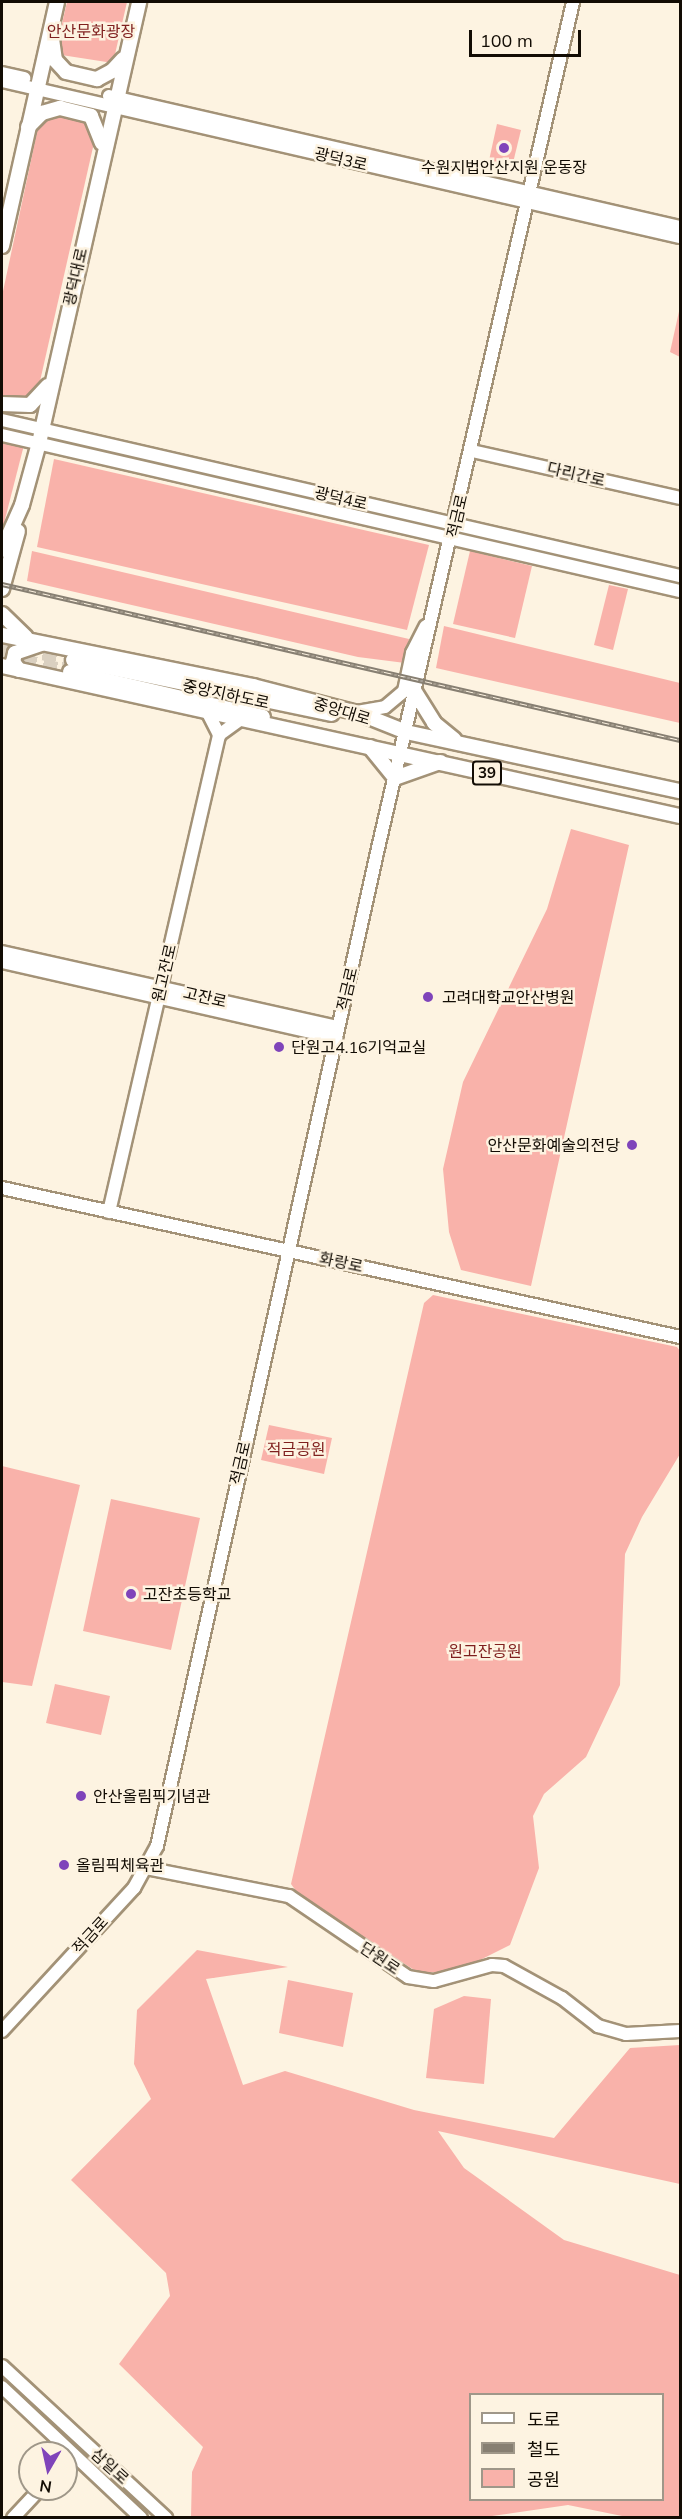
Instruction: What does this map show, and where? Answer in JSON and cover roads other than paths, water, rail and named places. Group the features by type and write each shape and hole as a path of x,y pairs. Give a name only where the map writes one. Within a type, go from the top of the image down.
{"main road":[{"path":"2,246 57,2"},
{"name":"광덕대로","path":"2,550 21,505 39,443 49,384 139,2"},
{"path":"50,34 55,60 66,72 105,77 125,56"},
{"path":"27,129 50,110 85,114 96,123 103,148"},
{"path":"2,404 30,405 49,384"},
{"path":"2,590 21,520 21,505"},
{"path":"2,614 27,638"},
{"name":"중앙대로","path":"2,635 61,645 356,712 380,724 406,732 456,740 681,791"},
{"path":"24,671 13,662 15,653 35,644 61,645"},
{"name":"중앙대로","path":"2,666 240,720 294,728 681,816"},
{"name":"중앙지하도로","path":"294,728 246,712 72,666 380,724"},
{"path":"2,678 24,671"},
{"path":"415,692 434,723 456,740"},
{"path":"368,746 386,762 395,778 440,762"}],"street":[{"name":"적금로","path":"2,2031 134,1888 157,1846 337,1032 472,451 573,2"},
{"name":"광덕3로","path":"2,73 38,85"},
{"name":"광덕3로","path":"2,81 38,85 114,101 529,198 681,237"},
{"name":"광덕3로","path":"529,198 681,227"},
{"name":"광덕4로","path":"2,420 681,576"},
{"name":"광덕4로","path":"2,435 681,591"},
{"name":"다리간로","path":"472,451 681,498"},
{"path":"356,712 376,711 396,700 404,691 409,663 434,612"},
{"path":"208,713 219,735 240,720"},
{"name":"원고잔로","path":"109,1212 219,735"},
{"name":"고잔로","path":"2,952 160,992 337,1032"},
{"name":"고잔로","path":"2,962 160,992"},
{"name":"화랑로","path":"2,1188 681,1337"},
{"name":"단원로","path":"146,1868 289,1896 408,1977 434,1981 492,1965 504,1966 562,1998 598,2026 626,2034 681,2031"},
{"name":"삼일로","path":"2,2366 166,2517"},
{"name":"삼일로","path":"2,2387 54,2441"},
{"name":"삼일로","path":"78,2464 141,2517"},
{"path":"13,2517 28,2501"}],"tunnel":[{"path":"2,644 73,660"},
{"path":"2,656 70,672"}],"railway":[{"path":"2,584 680,740"}],"place":[{"name":"수원지법안산지원 운동장","path":"504,148"},
{"name":"고려대학교안산병원","path":"428,997"},
{"name":"단원고4.16기억교실","path":"279,1047"},
{"name":"안산문화예술의전당","path":"632,1145"},
{"name":"고잔초등학교","path":"131,1594"},
{"name":"안산올림픽기념관","path":"81,1796"},
{"name":"올림픽체육관","path":"64,1865"}],"park label":[{"name":"안산문화광장","path":"91,31"},
{"name":"적금공원","path":"296,1449"},
{"name":"원고잔공원","path":"485,1651"}]}
